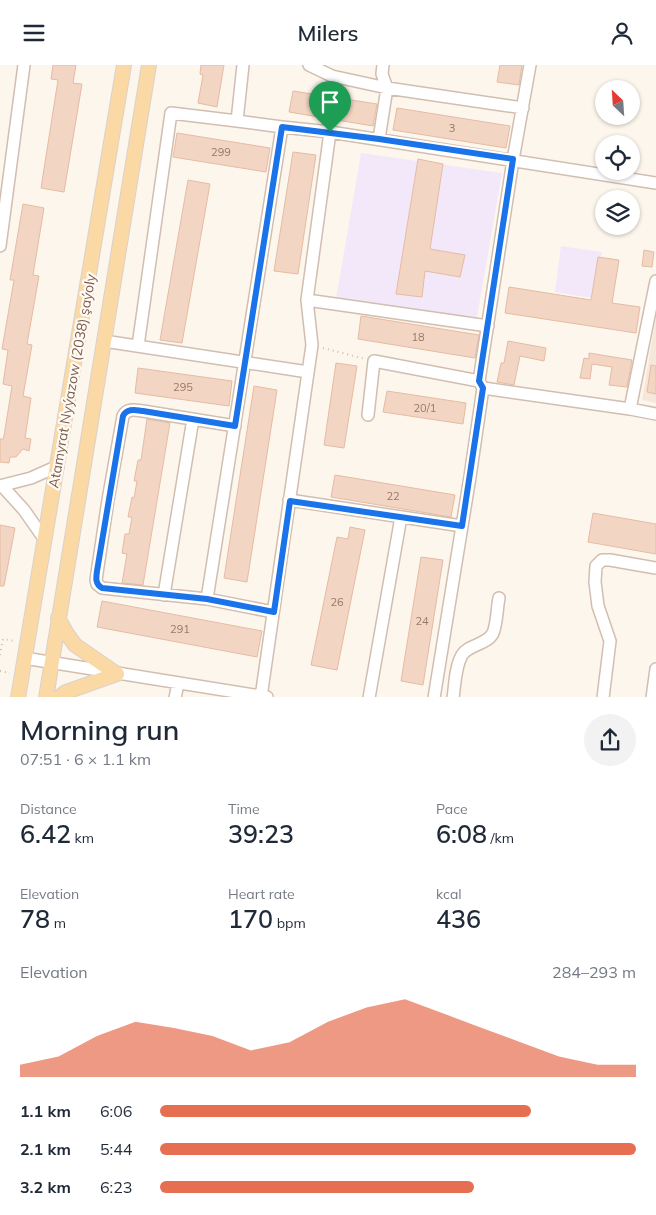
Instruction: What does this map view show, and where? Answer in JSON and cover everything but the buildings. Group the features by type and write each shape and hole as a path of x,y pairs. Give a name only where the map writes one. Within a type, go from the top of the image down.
{"main road":[{"name":"Atamyrat Nyýazow (2038) şaýoly","path":"18,697 124,65"},
{"name":"Atamyrat Nyýazow (2038) şaýoly","path":"46,697 149,65"},
{"path":"58,618 75,645 117,674"},
{"path":"58,697 66,692 117,674"}],"street":[{"path":"0,246 24,65"},
{"path":"236,121 243,65"},
{"path":"309,65 332,76 387,88 523,108"},
{"path":"379,139 387,88 382,74 383,65"},
{"path":"434,697 462,526 488,326 513,159 530,65"},
{"path":"138,346 171,113 379,139 656,183"},
{"path":"207,599 282,127"},
{"path":"24,658 264,697 274,612 312,345 307,300 330,132"},
{"path":"630,409 655,296 656,281"},
{"path":"307,300 488,326"},
{"path":"104,341 308,372"},
{"path":"368,415 374,361 481,384 656,415"},
{"path":"235,426 143,411 128,410 125,412 108,500 96,580 97,584 102,588 207,599 274,612"},
{"path":"164,595 193,419"},
{"path":"45,540 24,510 1,486 31,478 58,466"},
{"path":"290,501 462,526"},
{"path":"369,697 401,517"},
{"path":"603,697 610,641 598,607 595,582 596,566 602,561 610,560 656,568"},
{"path":"453,697 462,655 466,650 488,638 493,633 499,598"},
{"path":"652,697 656,669"},
{"path":"175,697 178,684"}],"path":[{"path":"312,345 374,361"},
{"path":"0,655 3,639 27,643"}],"shaded area":[{"path":"361,153 502,173 476,323 336,299"},
{"path":"561,246 602,252 592,298 555,292"},
{"path":"656,317 656,403 642,400"}],"route":[{"path":"282,127 330,132 513,159 479,381 483,388 462,526 290,501 274,612 207,599 102,588 97,584 97,571 125,412 128,410 143,411 235,426 282,127"}]}
